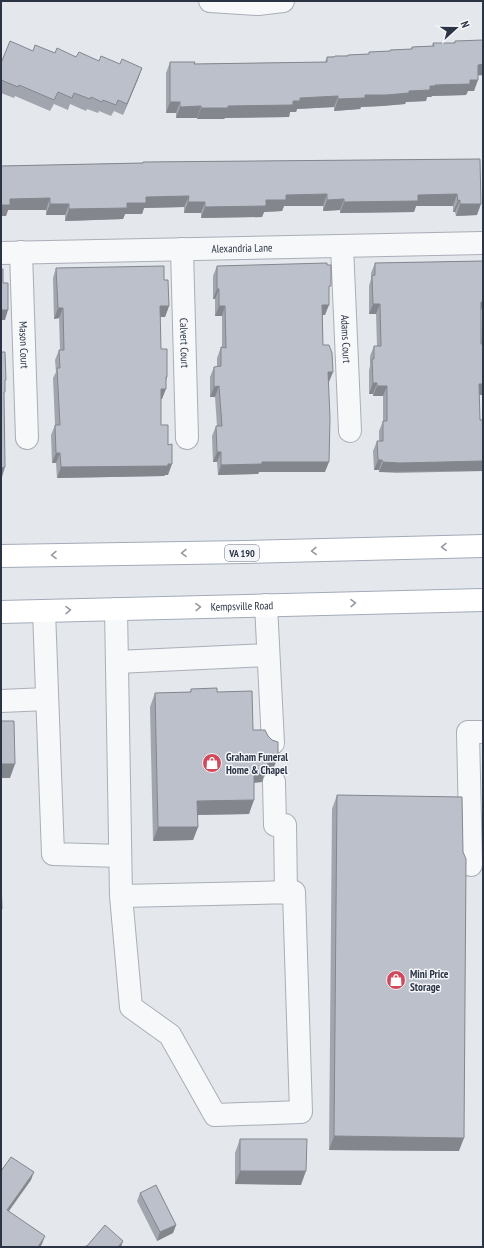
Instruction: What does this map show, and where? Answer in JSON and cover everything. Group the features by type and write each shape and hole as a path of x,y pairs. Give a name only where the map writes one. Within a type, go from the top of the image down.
{"main road":[{"name":"VA 190","path":"1,556 483,546"},
{"name":"Kempsville Road","path":"1,612 483,600"}],"street":[{"path":"210,1 258,4 283,1"},
{"name":"Alexandria Lane","path":"11,252 483,243"},
{"name":"Adams Court","path":"342,246 350,431"},
{"name":"Calvert Court","path":"182,249 187,438"},
{"name":"Mason Court","path":"11,252 27,438"},
{"path":"266,605 273,743"},
{"path":"116,609 121,896 131,1007 170,1035 215,1116 301,1112 294,892 121,896"},
{"path":"44,611 53,854 120,856"},
{"path":"116,662 268,655"},
{"path":"1,701 47,699"},
{"path":"471,865 468,732 483,732"},
{"path":"274,782 275,825 285,825 286,892"}],"building":[{"path":"483,40 483,64 478,65 478,80 470,80 470,84 435,85 430,86 430,90 409,91 409,93 386,95 365,95 365,98 338,99 338,96 300,98 300,101 293,101 293,105 201,108 201,106 180,107 180,102 170,102 170,62 195,62 194,64 327,62 327,57 412,49 412,47 434,46 433,43 455,43 455,41"},
{"path":"10,41 33,51 35,45 55,53 57,48 76,57 79,52 99,61 101,56 120,64 122,59 142,68 127,104 118,100 116,105 103,100 102,102 91,97 90,99 74,93 72,98 58,92 54,100 19,85 18,87 1,80 1,63"},
{"path":"480,159 481,204 460,204 457,194 418,195 418,201 344,202 344,199 327,200 327,194 286,195 286,200 266,200 266,206 205,207 205,202 188,202 189,196 146,197 146,203 127,203 127,208 69,209 69,204 50,204 50,198 10,199 10,205 1,205 1,166 143,162"},
{"path":"483,261 481,344 483,344 483,384 479,384 480,420 483,420 483,461 400,463 383,462 382,460 378,460 377,441 383,441 383,421 387,421 387,386 377,386 377,383 373,383 372,359 374,359 374,346 381,346 380,304 373,304 372,276 375,275 375,263"},
{"path":"327,263 327,265 331,265 329,305 322,305 323,345 329,345 332,353 333,372 328,372 330,418 329,462 262,462 262,464 221,465 221,452 217,452 216,426 222,426 219,386 214,387 214,367 221,366 221,347 226,348 225,306 219,306 217,266"},
{"path":"164,266 164,280 168,280 169,306 160,306 161,349 167,349 166,389 161,389 161,425 168,425 168,445 172,444 172,464 168,464 168,466 61,467 60,453 56,453 55,425 60,425 57,368 60,368 59,350 64,350 63,308 58,308 56,268"},
{"path":"1,269 3,269 3,283 8,283 8,310 1,310"},
{"path":"1,352 5,352 6,380 4,392 5,467 1,468"},
{"name":"Graham Funeral Home & Chapel","path":"217,688 217,692 252,691 253,730 265,730 272,740 278,742 278,756 273,757 268,762 266,769 254,769 254,800 197,801 198,827 158,827 155,693 191,692 191,689"},
{"path":"1,721 14,721 15,764 1,764"},
{"name":"Mini Price Storage","path":"337,795 462,797 463,852 466,859 464,1138 334,1136"},
{"path":"1,879 2,909 1,909"},
{"path":"240,1139 307,1139 306,1171 240,1171"},
{"path":"11,1157 34,1172 7,1210 45,1236 38,1247 1,1247 1,1171"},
{"path":"156,1185 176,1225 160,1232 140,1193"},
{"path":"105,1225 123,1241 118,1247 80,1247 87,1246"}],"place":[{"name":"Graham Funeral Home & Chapel","path":"212,763"},
{"name":"Mini Price Storage","path":"396,980"}]}
